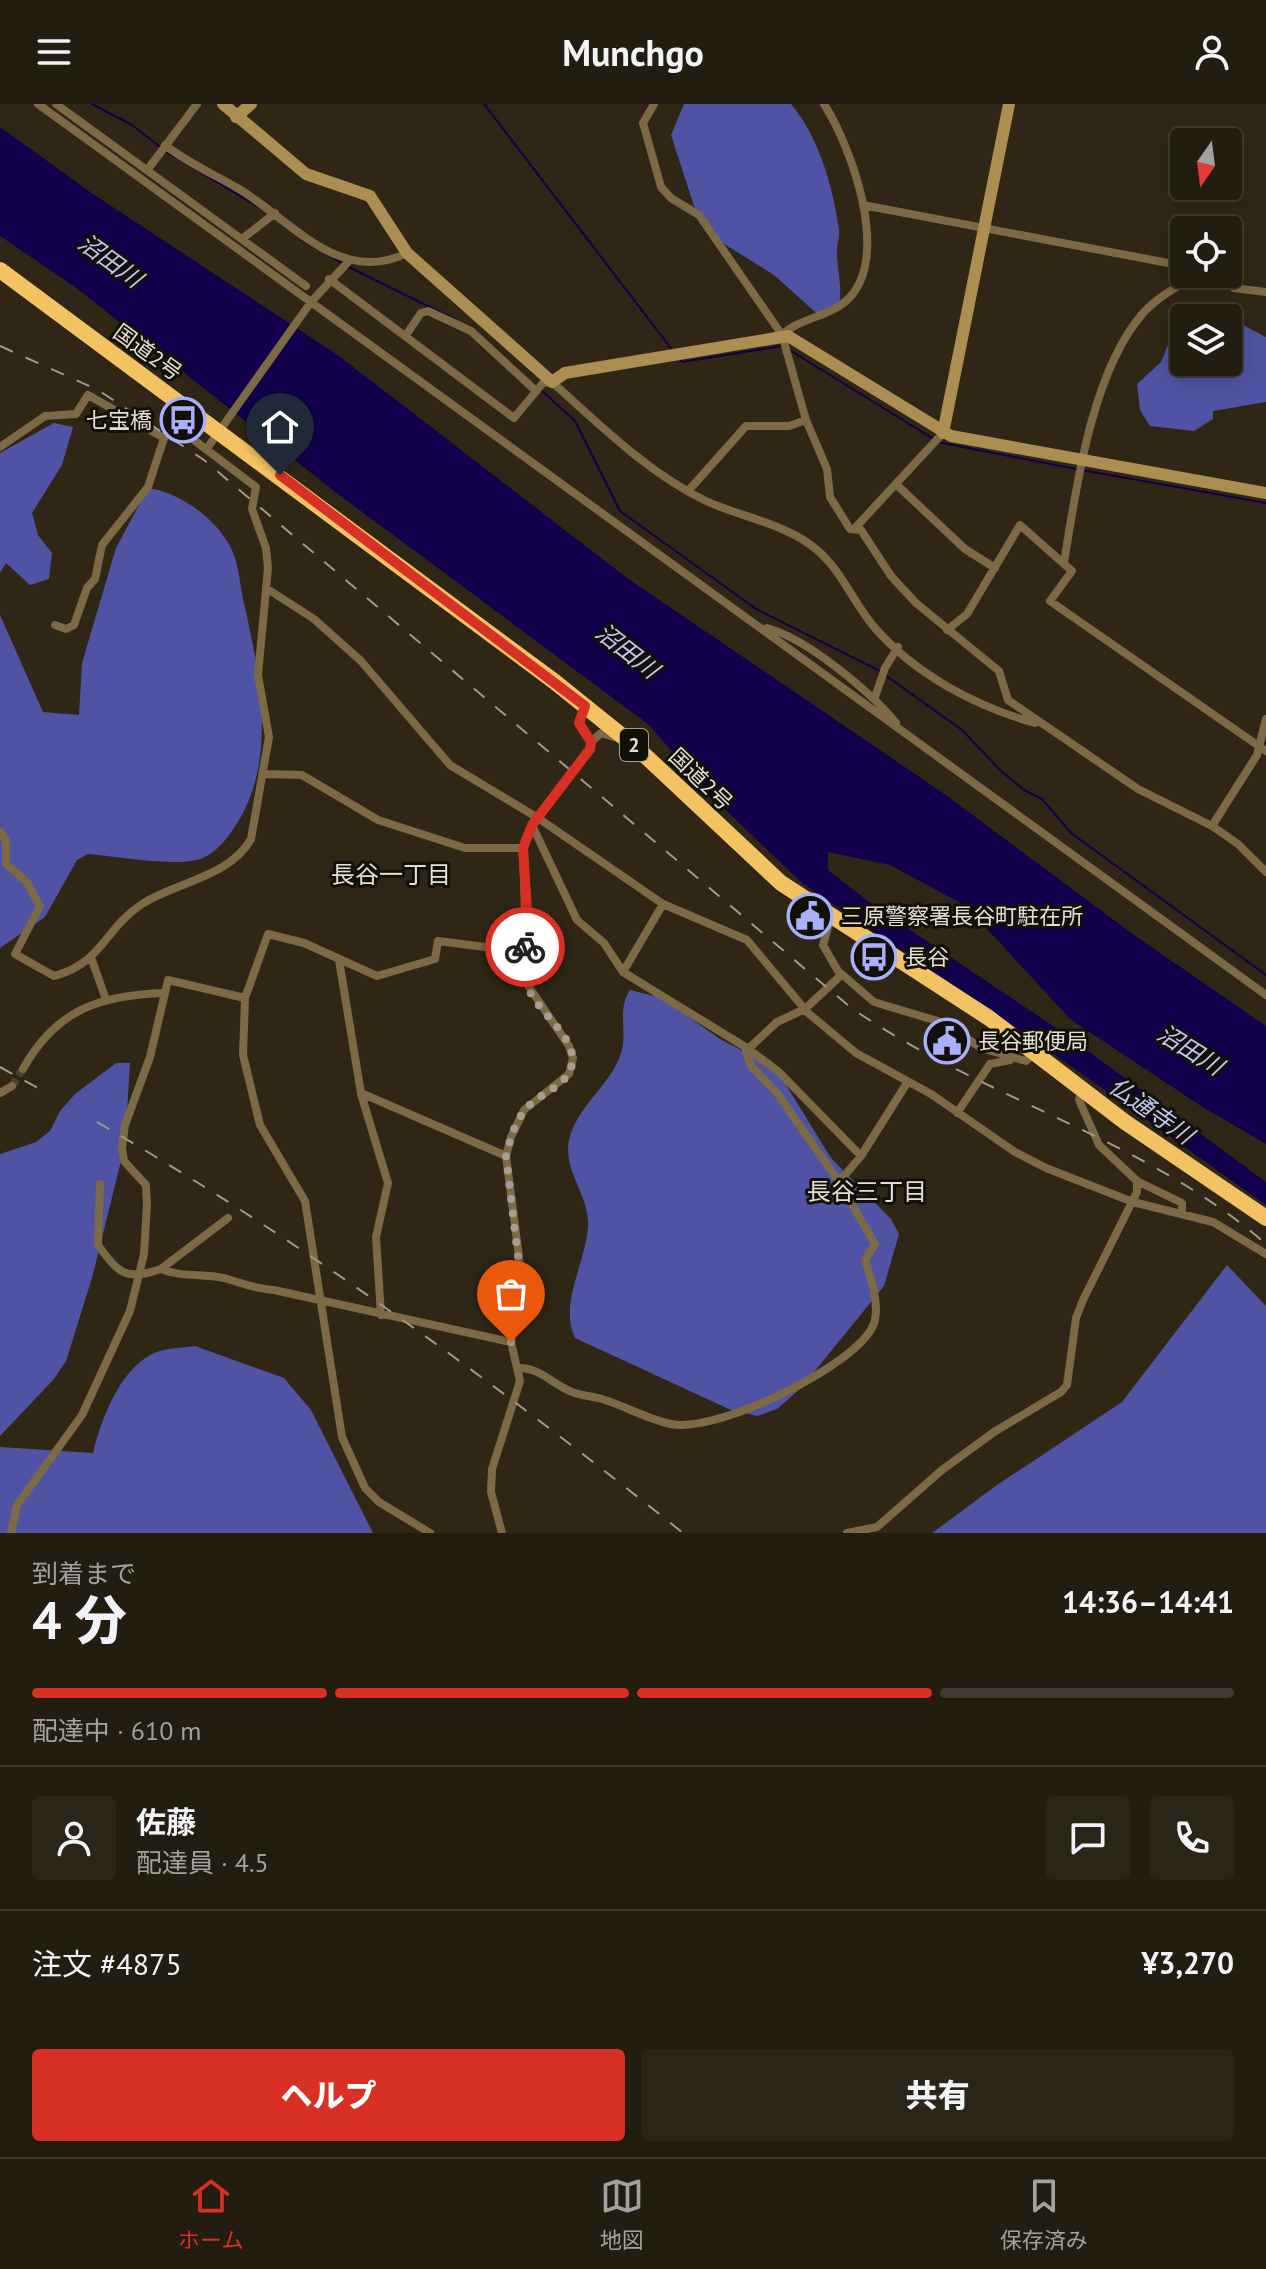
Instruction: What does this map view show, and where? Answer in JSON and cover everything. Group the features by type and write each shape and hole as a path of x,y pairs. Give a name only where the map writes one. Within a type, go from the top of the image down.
{"highway":[{"name":"国道2号","path":"0,270 222,427 585,706 781,883 989,1018 1082,1092 1266,1218"}],"street":[{"path":"38,104 1266,995"},
{"path":"56,104 306,286"},
{"path":"148,169 197,104"},
{"path":"223,104 306,174 370,196 407,253 548,383 621,443 689,490 786,531 817,550 875,629 943,684 978,704 1040,722"},
{"path":"236,117 251,104"},
{"path":"654,104 643,123 661,187 671,198 699,215 782,335 806,420 827,469 830,497 850,529 861,530 891,576 947,630 999,671 1008,700 1138,789 1212,826 1238,844 1266,872"},
{"path":"782,335 847,300 867,271 863,205 856,174 824,104"},
{"path":"855,528 943,435 1009,104"},
{"path":"165,145 189,165 237,188 312,242 349,261 370,264 407,253"},
{"path":"863,205 1170,263"},
{"path":"242,239 275,213"},
{"path":"208,447 310,304 329,279 349,261"},
{"path":"329,279 514,418 536,391 565,373 782,335 943,435 1266,493"},
{"path":"1064,563 1082,459 1111,365 1129,332 1158,299 1176,288"},
{"path":"1234,288 1266,292"},
{"path":"406,335 421,313 428,311 471,331 536,391"},
{"path":"0,447 45,416 76,414 88,395 164,438"},
{"path":"689,490 746,426 789,426 806,420"},
{"path":"0,832 6,841 6,864 26,881 40,906 15,954 54,976 92,960 126,916 143,903 229,862 245,850 251,839 265,774 269,737 258,675 266,588 266,548 252,509 256,487 178,424 164,438 148,487 102,545 95,579 87,588 74,625 66,629 55,625"},
{"path":"898,486 965,549 995,568"},
{"path":"947,630 967,614 1020,525 1072,571 1050,601 1263,749"},
{"path":"266,588 314,619 361,661 450,765 663,904 747,940 805,1009 856,1053 931,1094 1046,1168 1133,1202 1213,1222 1266,1254"},
{"path":"764,631 767,628 776,631 799,643 875,697 896,727"},
{"path":"875,697 885,668 898,647"},
{"path":"585,706 579,723 591,742"},
{"path":"1212,826 1263,749 1266,719"},
{"path":"502,1533 491,1482 520,1381 511,1342 520,1274 506,1156 524,1110 569,1074 573,1058 569,1046 527,984 523,848 535,822 591,742 601,733 608,733 652,768 655,766"},
{"path":"265,774 302,775 378,820 465,848 523,848"},
{"path":"535,822 577,920 604,943 623,972 747,1048 779,1072 861,1156"},
{"path":"623,972 663,904"},
{"path":"831,917 823,945 838,978 849,987 857,988"},
{"path":"430,1533 379,1502 356,1475 336,1413 305,1201 260,1125 254,1088 245,1070 242,1041 245,998 268,934 304,943 377,976 435,959 438,941 525,952"},
{"path":"92,960 105,997"},
{"path":"339,960 361,1093 388,1183 376,1237 381,1315"},
{"path":"832,962 874,1002 944,1023 981,1048 1026,1061 1034,1052"},
{"path":"747,1048 777,1022 805,1009 838,978"},
{"path":"11,1533 17,1505 66,1440 97,1390 113,1342 130,1311 144,1254 146,1185 124,1161 122,1148 125,1125 150,1057 168,980 245,998"},
{"path":"23,1069 38,1041 105,997 165,993"},
{"path":"518,1368 533,1368 576,1394 600,1398 674,1425 748,1411 771,1402 857,1346 875,1320 865,1260 875,1244 839,1182 777,1093 751,1066 747,1048"},
{"path":"957,1113 990,1064 1018,1059"},
{"path":"839,1182 861,1156 907,1083"},
{"path":"0,1093 12,1086"},
{"path":"1082,1092 1079,1100 1099,1145 1137,1181 1182,1203 1182,1213"},
{"path":"361,1093 506,1156"},
{"path":"847,1533 877,1527 942,1470 994,1432 1061,1392 1067,1385 1076,1318 1133,1202 1137,1181"},
{"path":"100,1184 98,1245 112,1264 137,1278 161,1269 228,1218"},
{"path":"161,1269 180,1277 226,1279 252,1288 511,1342"}],"shaded area":[{"path":"684,104 791,104 801,117 817,147 833,197 839,233 838,309 823,319 774,275 721,242 694,206 671,135"},
{"path":"1243,325 1266,337 1266,402 1213,411 1213,419 1194,431 1150,426 1140,410 1137,384 1161,362 1170,340 1170,376 1242,376"},
{"path":"54,423 73,427 62,465 32,513 38,535 52,553 49,579 30,585 6,563 0,573 0,453"},
{"path":"148,488 172,495 206,516 230,546 235,558 255,657 262,716 257,775 248,802 234,828 216,849 203,858 164,862 88,854 77,860 45,917 0,948 0,615 43,712 79,715 82,663 116,548"},
{"path":"630,990 662,998 720,1039 764,1062 783,1080 831,1158 891,1219 899,1234 884,1286 801,1388 777,1409 757,1416 731,1410 575,1338 570,1310 588,1223 584,1202 569,1162 569,1140 578,1118 620,1056 624,1006"},
{"path":"116,1063 130,1063 125,1145 92,1278 66,1361 54,1379 0,1436 0,1154 36,1142 50,1131 60,1111 75,1094"},
{"path":"1227,1265 1266,1306 1266,1533 932,1533 997,1485 1122,1402"},
{"path":"195,1346 284,1378 311,1410 373,1533 0,1533 0,1447 93,1453 106,1412 130,1372 157,1352"}],"water":[{"path":"0,127 93,194 339,356 627,578 943,793 1134,935 1266,1026 1266,1144 1201,1106 1070,1019 966,906 890,865 828,852 828,870 873,905 1065,1034 1266,1182 1266,1205 1047,1049 802,883 714,799 648,724 338,494 75,287 0,236"}],"waterway":[{"path":"92,104 132,125 160,147"},
{"path":"484,104 673,351"},
{"path":"165,151 259,207"},
{"path":"302,240 342,263"},
{"path":"347,266 456,320"},
{"path":"679,359 682,362 782,346"},
{"path":"791,351 932,438"},
{"path":"541,390 575,421 620,511 756,609 880,671"},
{"path":"937,442 1076,469"},
{"path":"1082,470 1266,503"},
{"path":"885,675 962,730 1001,771 1024,790 1042,799 1071,833 1266,975"}],"tunnel":[{"path":"12,1086 23,1069"}],"railway":[{"path":"0,346 98,390 204,460 850,1007 954,1068 1169,1175 1219,1207 1266,1244"},
{"path":"0,1067 49,1094"},
{"path":"97,1122 324,1265 470,1369 683,1533"}],"way so far":[{"path":"511,1342 520,1274 506,1156 524,1110 569,1074 573,1058 569,1046 534,999 527,984 525,947"}],"place":[{"name":"七宝橋","path":"183,420"},
{"name":"三原警察署長谷町駐在所","path":"810,916"},
{"name":"長谷","path":"874,957"},
{"name":"長谷郵便局","path":"947,1041"}],"district":[{"name":"長谷一丁目","path":"391,875"},
{"name":"長谷三丁目","path":"867,1192"}],"route":[{"path":"280,475 585,706 579,714 579,723 591,742 590,749 532,825 523,848 527,911 525,947"}],"water label":[{"name":"沼田川","path":"110,261"},
{"name":"沼田川","path":"627,651"},
{"name":"沼田川","path":"1190,1050"},
{"name":"仏通寺川","path":"1151,1111"}]}
